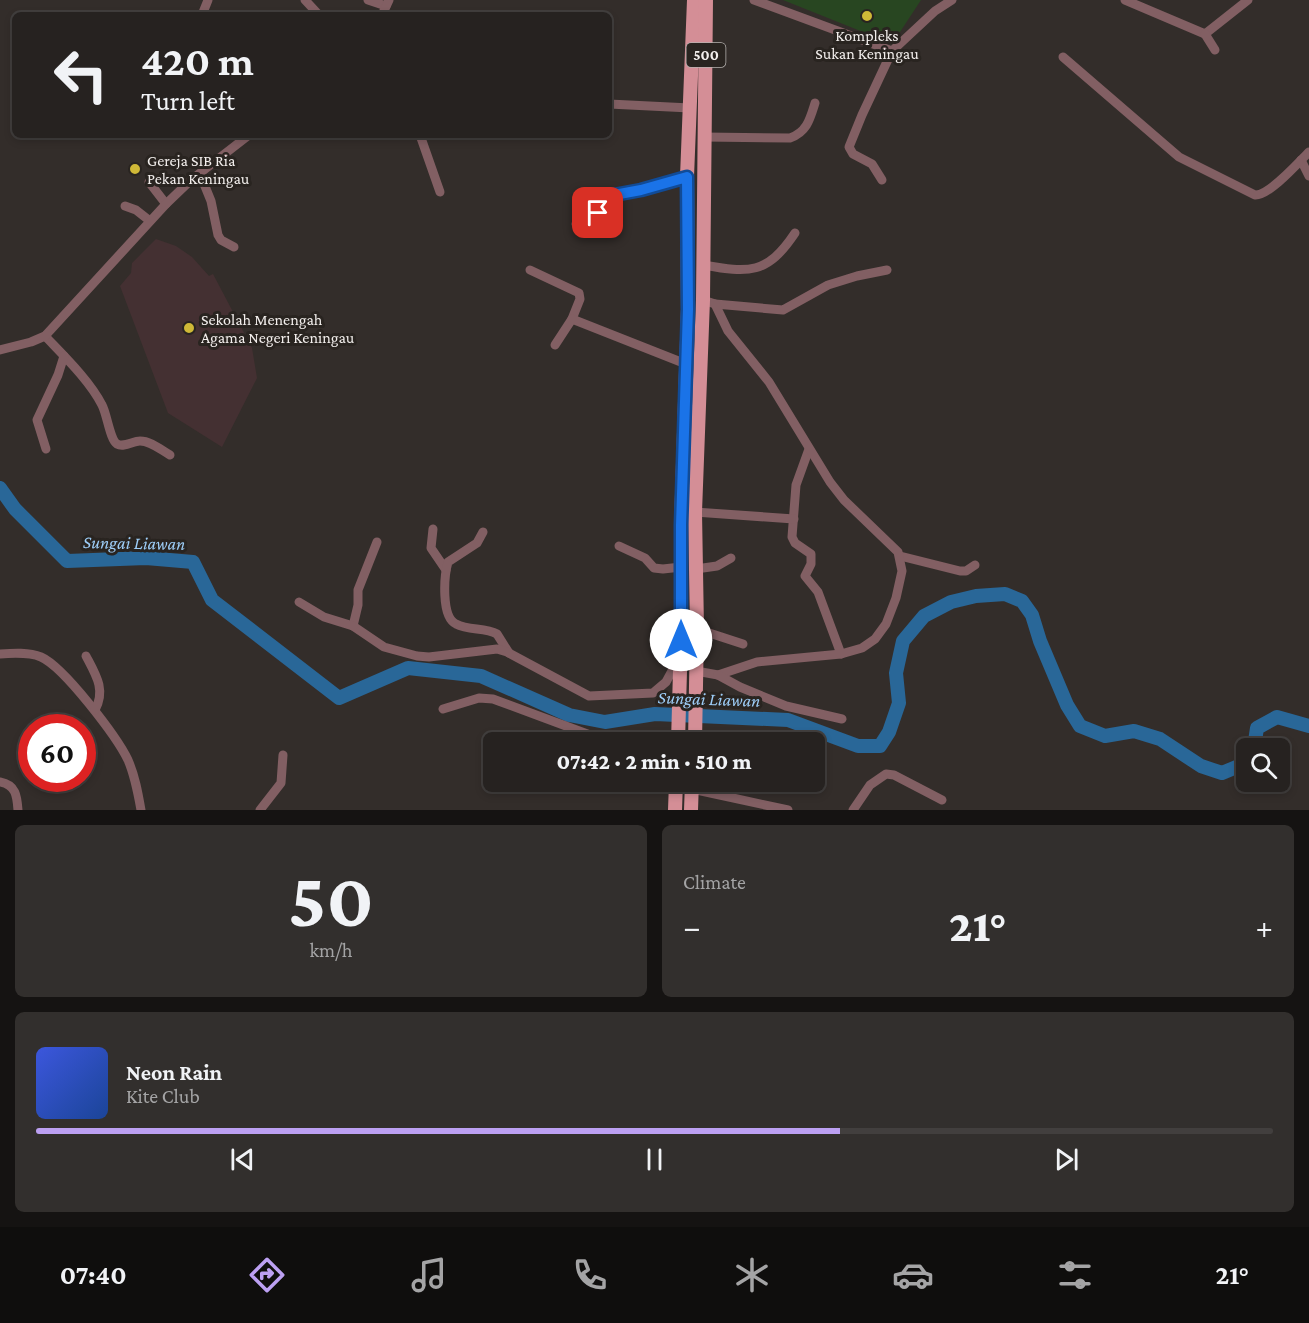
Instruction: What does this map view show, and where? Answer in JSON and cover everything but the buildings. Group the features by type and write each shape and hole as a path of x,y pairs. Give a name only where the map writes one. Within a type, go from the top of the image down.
{"main road":[{"name":"500","path":"678,732 686,364 687,177 694,0"},
{"name":"500","path":"695,732 697,629 694,512 709,302 703,265 706,0"},
{"path":"681,640 688,628 695,573"},
{"path":"675,810 676,792"},
{"path":"691,810 692,792"}],"street":[{"path":"305,0 316,12"},
{"path":"368,0 386,9"},
{"path":"753,0 892,51"},
{"path":"882,180 872,164 853,154 849,147 857,125 892,51 935,11 952,0"},
{"path":"1125,0 1204,34 1215,50"},
{"path":"1204,34 1248,0"},
{"path":"1063,57 1179,157 1255,195 1262,195 1271,189 1309,152"},
{"path":"704,137 790,138 804,130 815,103"},
{"path":"612,104 690,108"},
{"path":"0,350 45,336 166,204 245,138"},
{"path":"421,138 440,192"},
{"path":"1301,160 1309,176"},
{"path":"200,174 211,201 218,235 221,240 234,247"},
{"path":"576,224 586,226 590,223 614,195 687,177"},
{"path":"149,182 166,204"},
{"path":"125,206 136,210 150,221"},
{"path":"703,265 743,271 751,270 776,257 795,233"},
{"path":"530,270 579,293 580,299 572,320 555,345"},
{"path":"709,302 783,310 828,285 887,270"},
{"path":"709,302 728,331 769,381 809,449 839,493 900,556 960,571 966,571 975,565"},
{"path":"572,320 686,364"},
{"path":"45,336 102,404 116,443 120,445 144,442 170,455"},
{"path":"46,449 38,420 64,356"},
{"path":"809,449 796,485 793,541 811,554 811,564 805,576 818,592 841,654"},
{"path":"694,512 794,519"},
{"path":"433,529 430,548 446,570"},
{"path":"483,532 477,543 448,562 446,610 451,621 458,625 497,634 509,653"},
{"path":"353,626 358,605 358,590 377,542"},
{"path":"619,546 645,558 654,568 681,567"},
{"path":"718,675 757,662 841,654 869,644 886,624 900,582 902,571 900,556"},
{"path":"695,573 717,566 731,558"},
{"path":"299,602 324,617 353,626 384,647 429,657 491,649 509,653 575,690 593,696 653,693 666,682 680,656"},
{"path":"697,629 743,644"},
{"path":"0,654 18,653 49,661 95,710 127,759 136,783 141,810"},
{"path":"86,656 100,686 101,697 95,710"},
{"path":"696,671 718,675 786,706 842,719"},
{"path":"444,709 479,699 493,699 582,732"},
{"path":"260,810 281,783 283,755"},
{"path":"853,810 870,785 885,774 896,776 942,800"},
{"path":"0,782 9,785 15,791 18,810"},
{"path":"719,792 788,810"}],"shaded area":[{"name":"Sekolah Menengah Agama Negeri Keningau","path":"156,239 176,246 192,257 209,276 213,274 252,348 257,378 222,447 168,413 120,286 131,273 132,263"}],"green space":[{"name":"Kompleks Sukan Keningau","path":"783,0 921,0 900,32 888,42"}],"waterway":[{"name":"Sungai Liawan","path":"0,488 15,509 67,561 146,558 193,562 212,600 339,698 408,668 481,676 569,715 605,722 655,714 788,720 858,746 880,746 889,732 899,703 896,673 903,641 924,616 951,602 976,596 1005,594 1022,601 1032,615 1040,641 1067,705 1080,726 1105,736 1134,731 1160,739 1201,766 1222,773 1236,767"},
{"name":"Sungai Liawan","path":"1256,738 1257,728 1277,717 1309,726"}],"place":[{"name":"Kompleks Sukan Keningau","path":"867,16"},
{"name":"Gereja SIB Ria Pekan Keningau","path":"135,169"},
{"name":"Sekolah Menengah Agama Negeri Keningau","path":"189,328"}],"route":[{"path":"598,213 614,195 687,177 688,309 681,525 681,640"}]}
